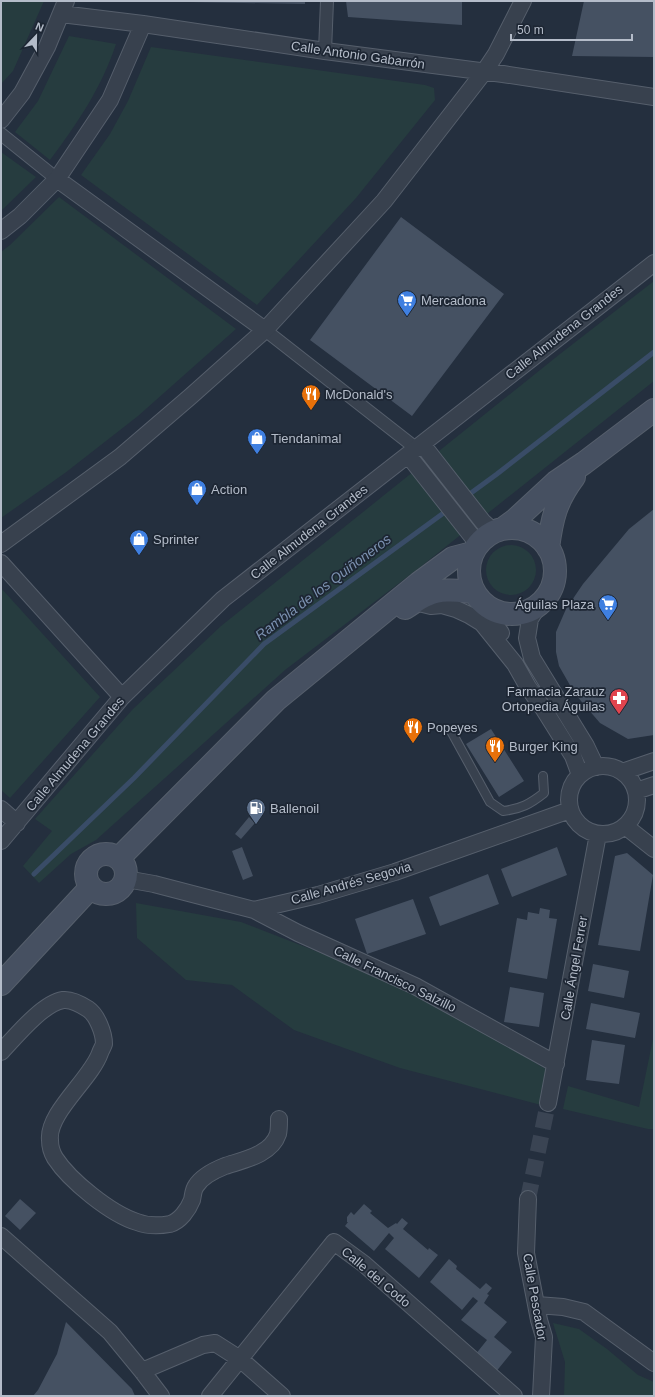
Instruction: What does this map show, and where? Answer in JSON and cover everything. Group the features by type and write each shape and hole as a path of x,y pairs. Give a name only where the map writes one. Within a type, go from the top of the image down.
{"main road":[{"path":"119,858 276,700 407,592 453,558 487,539 515,520 556,482 584,463 654,410"},
{"path":"548,548 554,511 563,491 584,463"},
{"path":"517,528 529,531 540,539 548,548 554,564 554,579 547,595 540,603 530,610 505,613 492,609 478,597 471,584 469,566 487,539 517,528"},
{"path":"345,644 414,602 434,592 445,590 478,597"},
{"path":"103,854 113,854 119,858 126,868 126,879 120,888 111,893 99,893 91,887 87,880 86,874 88,864 94,857 103,854"},
{"path":"1,984 91,887"}],"street":[{"path":"325,51 327,1"},
{"path":"1,544 120,457 265,330 384,201 484,72 496,54 523,1"},
{"path":"1,120 22,93 48,47 64,8"},
{"name":"Calle Antonio Gabarrón","path":"64,8 143,24 325,51 503,74 654,98"},
{"path":"1,231 20,216 57,179 110,100 143,24"},
{"path":"1,134 57,179 265,330 415,449 467,502 483,522 487,539"},
{"name":"Calle Almudena Grandes","path":"1,840 17,823 122,697 223,599 654,262"},
{"path":"415,449 453,512 487,539"},
{"path":"1,563 122,697"},
{"path":"478,597 514,654 515,664"},
{"path":"414,602 431,606 442,605 456,608 482,623 515,664 528,687 573,756 580,775"},
{"path":"540,603 530,619 529,625 528,638 532,658 586,746 596,767"},
{"path":"622,772 654,761"},
{"path":"596,767 615,768 622,772 630,780 636,791 637,802 634,812 624,826 614,832 598,834 581,826 570,810 570,790 574,781 589,769 596,767"},
{"path":"636,791 654,784"},
{"path":"1,809 17,823"},
{"name":"Calle Andrés Segovia","path":"126,879 154,884 254,910 318,895 395,872 570,810"},
{"path":"624,826 654,849"},
{"name":"Calle Ángel Ferrer","path":"548,1103 598,834"},
{"name":"Calle Francisco Salzillo","path":"254,910 298,933 415,986 556,1064"},
{"path":"1,1052 27,1023 49,1006 64,1000 79,1004 93,1012 101,1026 104,1044 97,1061 57,1115 51,1127 49,1140 54,1156 70,1176 87,1191 118,1214 138,1222 157,1226 172,1224 182,1217 191,1203 195,1187 203,1178 220,1168 263,1152 273,1143 278,1134 279,1119"},
{"name":"Calle Pescador","path":"528,1199 526,1253 539,1320 544,1337 541,1396"},
{"path":"1,1236 110,1332 161,1396"},
{"name":"Calle del Codo","path":"210,1396 255,1338 334,1242 364,1264 514,1396"},
{"path":"537,1304 563,1307 584,1312 654,1363"},
{"path":"142,1371 203,1344 215,1343 240,1359 282,1396"}],"lane":[{"path":"451,731 490,802 503,811 517,809 532,802 544,793 543,776"}],"green space":[{"path":"1,1 44,1 13,71 1,84"},
{"path":"69,36 116,44 104,75 88,105 50,160 15,132 38,101"},
{"path":"151,47 425,85 434,88 435,100 356,198 257,305 81,175 110,134 128,101"},
{"path":"1,152 36,177 1,211"},
{"path":"59,197 236,329 138,416 65,473 1,518 1,252"},
{"path":"654,281 654,381 419,568 285,670 96,840 71,854 39,883 23,866 52,831 35,819 133,709 221,626 560,354"},
{"path":"506,545 516,545 529,552 536,565 536,575 529,588 516,595 506,595 497,591 490,584 486,575 486,565 490,556 497,549"},
{"path":"1,588 100,697 10,798 1,790"},
{"path":"136,903 241,922 362,969 426,998 549,1071 541,1105 400,1068 294,1030 232,985 186,980 137,938"},
{"path":"654,1034 654,1129 648,1129 563,1109 568,1086 639,1107"},
{"path":"553,1323 579,1329 607,1349 638,1375 654,1382 654,1396 564,1396 565,1362"}],"building":[{"path":"305,1 305,4 190,2"},
{"path":"346,1 462,1 462,25 348,17"},
{"path":"584,1 654,1 654,57 572,56"},
{"name":"Mercadona","path":"401,217 504,294 412,416 310,340"},
{"name":"Águilas Plaza","path":"654,509 654,735 628,739 600,723 575,694 559,666 556,652 556,632 566,609 583,584 629,529"},
{"name":"Burger King","path":"491,729 524,781 499,797 466,744"},
{"path":"249,817 255,823 241,839 235,834"},
{"path":"242,847 253,876 243,880 232,851"},
{"path":"557,847 567,875 512,897 501,869"},
{"path":"627,853 653,875 640,951 598,945 615,856"},
{"path":"488,874 499,904 440,926 429,897"},
{"path":"413,899 426,934 367,954 355,919"},
{"path":"540,908 550,910 549,918 557,919 547,979 508,972 517,918 527,920 528,912 539,914"},
{"path":"593,964 629,971 624,998 588,991"},
{"path":"510,987 544,993 539,1027 504,1022"},
{"path":"591,1003 640,1013 635,1038 586,1029"},
{"path":"592,1040 625,1045 619,1084 586,1080"},
{"path":"20,1199 36,1213 20,1230 5,1216"},
{"path":"364,1204 372,1211 370,1213 388,1228 396,1223 397,1224 402,1218 408,1223 403,1229 428,1250 429,1248 438,1255 419,1278 385,1249 394,1238 389,1233 374,1251 345,1226 348,1222 347,1217 351,1212 354,1215"},
{"path":"449,1259 457,1266 456,1269 480,1289 486,1283 492,1288 487,1294 489,1295 484,1303 507,1322 494,1337 512,1352 495,1373 475,1355 487,1340 461,1320 478,1301 473,1297 462,1310 430,1282"},
{"path":"66,1322 132,1389 135,1396 33,1396 38,1390 57,1354"}],"waterway":[{"name":"Rambla de los Quiñoneros","path":"34,874 134,778 264,644 497,474 654,352"}],"tunnel":[{"path":"528,1199 548,1103"}],"place":[{"name":"Mercadona","path":"407,317"},
{"name":"McDonald's","path":"311,411"},
{"name":"Tiendanimal","path":"257,455"},
{"name":"Action","path":"197,506"},
{"name":"Sprinter","path":"139,556"},
{"name":"Águilas Plaza","path":"608,621"},
{"name":"Farmacia Zarauz Ortopedia Águilas","path":"619,715"},
{"name":"Popeyes","path":"413,744"},
{"name":"Burger King","path":"495,763"},
{"name":"Ballenoil","path":"256,825"}]}
